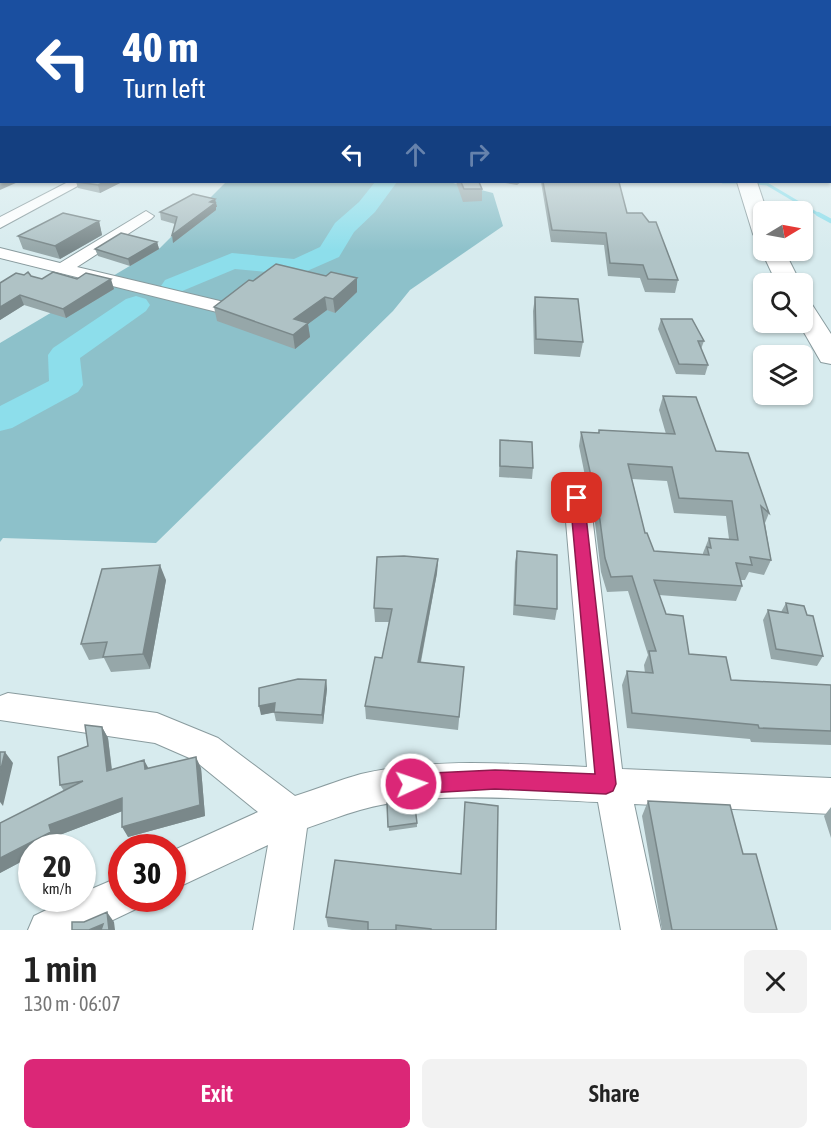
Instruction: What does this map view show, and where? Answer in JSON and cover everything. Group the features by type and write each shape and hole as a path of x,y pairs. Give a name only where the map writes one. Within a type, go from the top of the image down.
{"highway":[{"path":"747,183 753,201"},
{"path":"813,326 831,356"}],"street":[{"path":"0,223 76,183"},
{"path":"62,268 146,216"},
{"path":"0,253 128,282 217,306"},
{"path":"577,498 609,784 640,930"},
{"path":"8,708 157,728 206,749 291,815"},
{"path":"186,864 291,815 361,792 411,784 495,780 831,796"},
{"path":"273,930 291,815"},
{"path":"48,930 108,902"}],"shaded area":[{"path":"225,183 453,183 493,193 503,226 410,290 393,311 156,543 3,538 0,542 0,343 160,248"}],"building":[{"path":"461,183 479,183 482,189 464,189"},
{"path":"543,183 619,183 627,213 642,213 649,222 656,222 678,280 648,279 643,265 610,263 606,233 552,230"},
{"path":"193,194 215,199 210,202 215,203 172,235 177,217 160,212"},
{"path":"63,213 99,221 55,246 18,236"},
{"path":"121,233 157,242 128,259 95,249"},
{"path":"276,264 326,276 331,272 357,278 333,299 325,297 294,319 308,323 293,335 214,307 249,280 253,281"},
{"path":"28,272 31,276 42,279 53,272 77,279 86,273 111,279 63,309 20,295 0,307 0,283 16,273 24,275"},
{"path":"535,297 578,299 583,342 536,339"},
{"path":"661,319 692,319 704,341 698,341 708,365 679,364"},
{"path":"663,396 696,397 716,451 748,453 769,513 761,506 771,560 750,557 752,565 736,563 742,586 654,580 666,614 683,616 689,654 726,657 731,680 831,685 831,731 759,728 758,725 632,713 627,671 653,673 649,651 656,651 632,576 611,577 605,558 595,483 591,476 581,432 599,433 599,430 675,434","holes":["628,464 672,467 679,498 732,501 738,540 709,538 711,548 707,547 709,555 654,551 645,533"]},
{"path":"500,440 532,442 533,468 500,466"},
{"path":"517,551 557,555 557,609 515,605"},
{"path":"404,556 438,559 418,662 464,667 459,717 365,706 375,657 382,658 392,609 374,608 377,557"},
{"path":"160,565 143,654 103,657 107,642 81,644 102,569"},
{"path":"786,603 804,606 807,615 813,616 823,656 776,649 768,610 788,613"},
{"path":"298,679 326,680 322,715 274,712 275,703 259,706 259,688"},
{"path":"85,725 102,727 107,771 144,760 145,769 196,757 200,805 122,827 122,798 49,825 51,832 47,834 18,834 18,849 0,858 0,823 83,781 60,785 58,757 88,746"},
{"path":"0,752 5,752 0,773"},
{"path":"414,799 417,823 388,827 387,803"},
{"path":"648,801 730,805 743,854 756,854 777,930 672,930"},
{"path":"465,802 498,806 496,930 431,930 396,925 396,930 368,930 368,922 326,917 335,860 461,874"},
{"path":"107,912 109,930 101,930 103,924 89,930 72,930 72,922 84,922"}],"waterway":[{"path":"175,286 232,261 298,267 330,252 344,228 367,207 385,183"},
{"path":"757,183 767,184 821,216"},
{"path":"818,214 831,221"},
{"path":"0,420 66,385 64,355 136,305"}],"route":[{"path":"411,784 495,780 606,784 577,498"}]}
